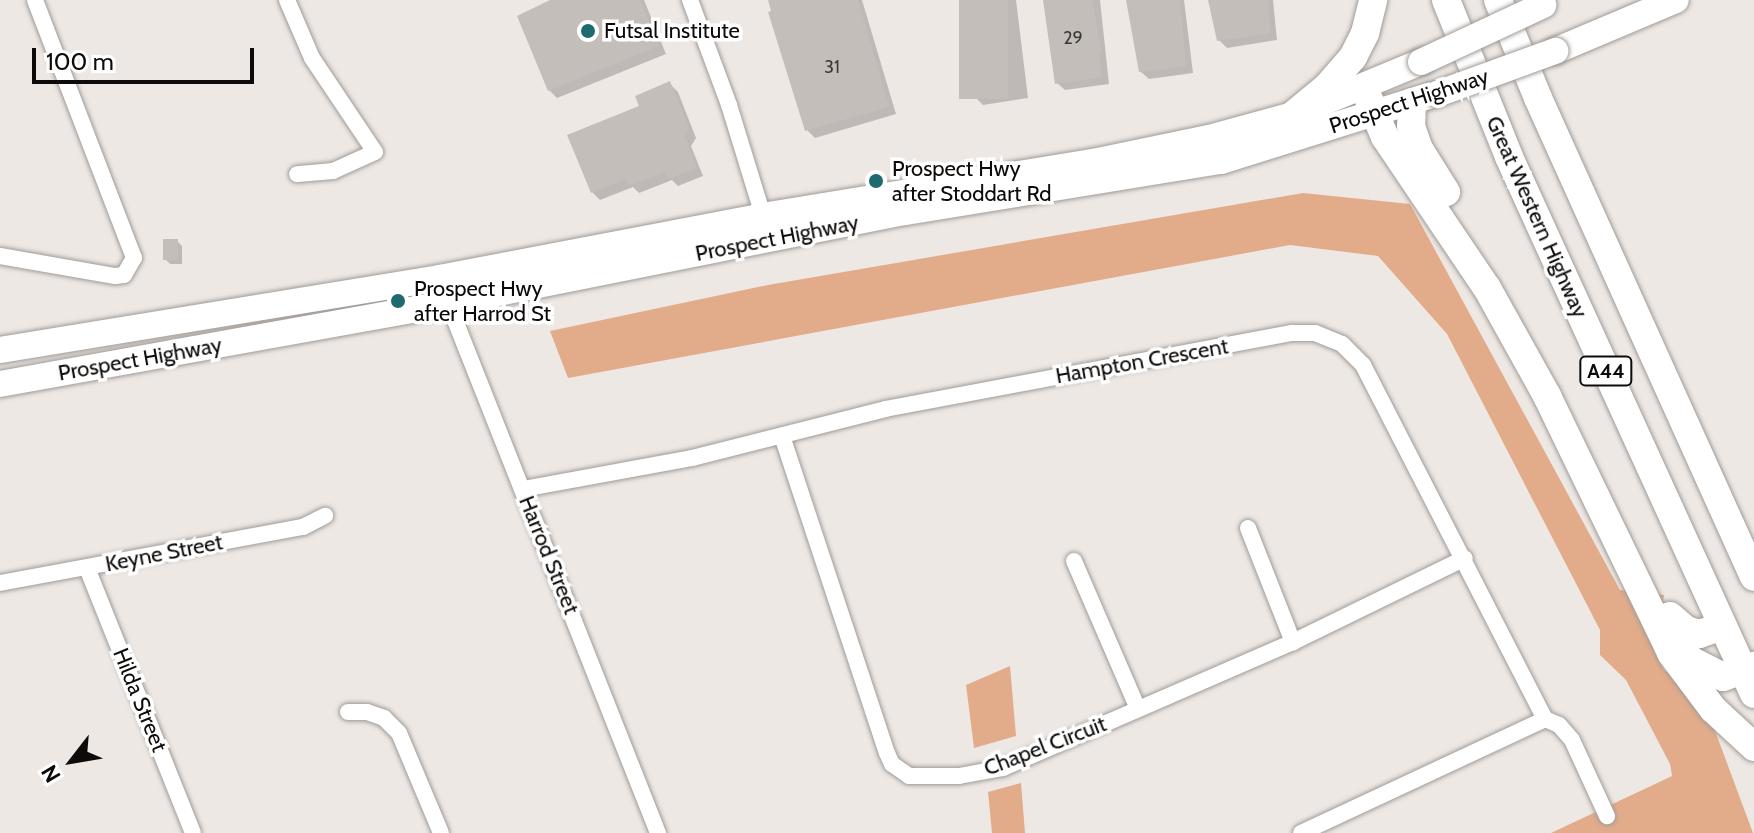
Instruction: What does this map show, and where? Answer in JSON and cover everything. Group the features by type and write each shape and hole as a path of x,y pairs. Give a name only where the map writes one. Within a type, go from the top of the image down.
{"highway":[{"path":"1293,115 1327,87 1353,57 1365,33 1373,0"},
{"name":"Great Western Highway","path":"1446,0 1509,157 1723,626 1752,682"},
{"name":"A44","path":"1498,0 1538,98 1754,577"},
{"path":"1424,98 1411,126 1419,149 1541,344 1670,616 1678,643 1690,660 1723,677 1752,682"},
{"path":"1369,101 1385,137 1495,302 1547,396 1671,653 1698,691 1754,747"},
{"path":"1670,616 1686,630 1699,634 1723,626"},
{"path":"1698,691 1731,698 1752,682"}],"main road":[{"name":"Prospect Highway","path":"0,384 448,303 767,228 1209,138 1293,115 1369,101 1424,98 1555,51 1676,0"},
{"name":"Prospect Highway","path":"0,350 439,278 767,228 905,212 1221,161 1369,101 1421,62 1549,2"}],"street":[{"path":"0,256 115,276 124,275 131,267 132,249 35,0"},
{"path":"287,0 312,58 375,152 333,171 297,174"},
{"path":"690,0 729,105 767,228"},
{"name":"Harrod Street","path":"439,278 658,833"},
{"name":"Hampton Crescent","path":"523,489 692,458 900,406 1292,333 1315,333 1342,344 1363,365 1465,558 1545,719 1559,725 1572,740 1607,816"},
{"name":"Chapel Circuit","path":"782,436 887,753 900,771 930,778 1003,768 1293,642 1465,558"},
{"name":"Keyne Street","path":"0,583 303,527 325,516"},
{"path":"1248,528 1293,642"},
{"path":"1074,561 1138,709"},
{"name":"Hilda Street","path":"87,568 193,833"},
{"path":"348,712 367,712 384,718 399,733 441,833"},
{"path":"1301,833 1545,719"}],"shaded area":[{"path":"1303,193 1410,204 1620,590 1664,595 1654,651 1664,670 1701,693 1753,833 1551,833 1672,776 1670,764 1626,680 1600,655 1600,630 1447,334 1378,256 1290,245 568,378 550,331 768,285"},
{"path":"1010,666 1016,736 974,748 966,685"},
{"path":"1021,783 1025,833 992,833 988,792"}],"building":[{"name":"Futsal Institute","path":"550,0 640,0 659,46 548,91 517,16"},
{"path":"768,0 858,0 889,107 805,131 768,12 771,11"},
{"path":"959,0 1008,0 1008,99 959,99"},
{"path":"1043,0 1092,0 1102,53 1099,53 1102,77 1055,84"},
{"path":"1126,0 1180,0 1186,66 1139,72"},
{"path":"1208,0 1269,0 1270,33 1217,41"},
{"path":"670,81 689,128 685,137 697,168 668,179 665,172 629,186 626,179 591,193 567,135 639,106 635,96"},
{"path":"163,239 178,239 178,260 163,260"}],"place":[{"name":"Futsal Institute","path":"588,31"},
{"name":"Prospect Hwy after Stoddart Rd","path":"876,181"},
{"name":"Prospect Hwy after Harrod St","path":"398,301"}]}
